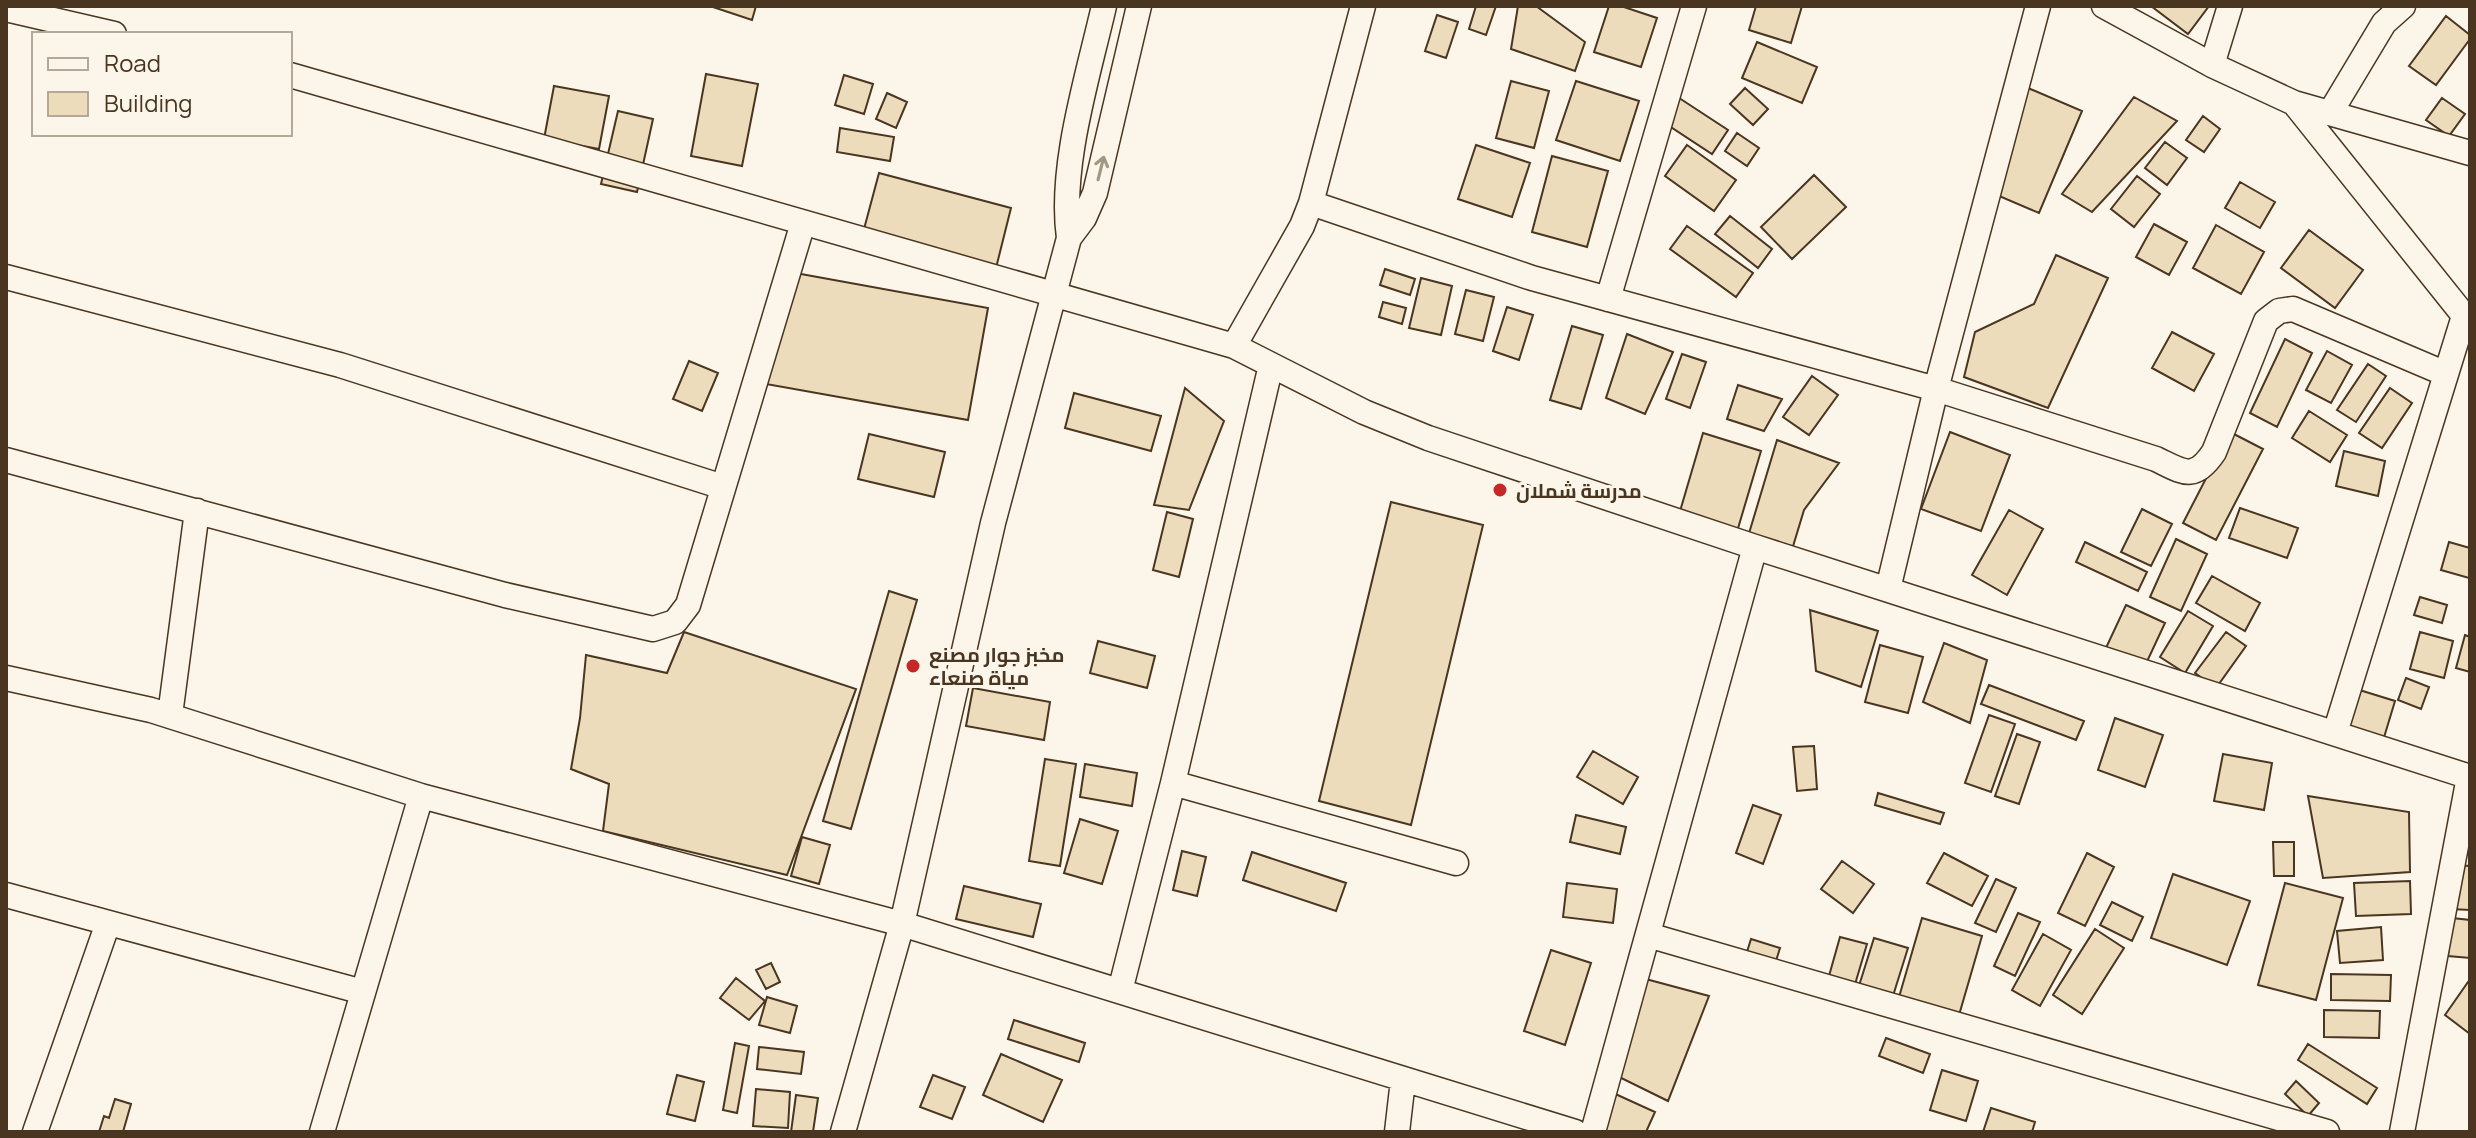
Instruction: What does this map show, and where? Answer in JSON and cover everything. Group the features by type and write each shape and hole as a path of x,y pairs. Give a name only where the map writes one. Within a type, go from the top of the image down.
{"street":[{"path":"1069,238 1066,183 1104,6"},
{"path":"843,1132 902,924 993,523 1069,238 1089,209 1095,193 1139,6"},
{"path":"1234,346 1302,226 1311,203 1363,6"},
{"path":"1608,299 1694,6"},
{"path":"1888,589 1936,389 2038,6"},
{"path":"2104,6 2212,65 2294,103 2470,153"},
{"path":"2212,65 2230,6"},
{"path":"2330,113 2384,23 2403,6"},
{"path":"6,9 105,32"},
{"path":"292,76 1234,346 1364,412 1428,438 2469,777 2402,1132"},
{"path":"2294,103 2467,319 2446,374 2335,733"},
{"path":"1311,203 1532,278 1936,389 2156,459 2183,472 2194,473 2205,466 2214,452 2266,321 2279,311 2293,309 2446,374"},
{"path":"6,460 505,595 653,629 675,622 688,605 803,223"},
{"path":"6,277 340,365 723,487"},
{"path":"1120,991 1173,783 1271,365"},
{"path":"170,715 197,511"},
{"path":"1593,1132 1755,547"},
{"path":"6,678 170,715 421,796 902,924 1575,1132"},
{"path":"1173,783 1456,863"},
{"path":"322,1132 421,796"},
{"path":"6,895 363,992"},
{"path":"35,1132 108,923"},
{"path":"1648,935 2327,1132"},
{"path":"1397,1132 1403,1080"}],"building":[{"path":"710,6 756,6 752,20"},
{"path":"1476,6 1496,6 1486,35 1469,29"},
{"path":"1518,6 1536,6 1585,42 1575,71 1511,49"},
{"path":"1609,6 1621,6 1657,18 1641,67 1594,52"},
{"path":"1756,6 1802,6 1791,43 1749,30"},
{"path":"2151,6 2209,6 2188,34"},
{"path":"1437,15 1458,22 1446,58 1425,51"},
{"path":"2446,16 2470,35 2470,39 2436,85 2409,66"},
{"path":"1757,42 1817,67 1802,103 1742,78"},
{"path":"706,74 758,84 742,166 691,156"},
{"path":"844,75 873,84 864,114 835,105"},
{"path":"1511,81 1549,91 1534,148 1496,138"},
{"path":"1576,81 1639,101 1620,161 1556,140"},
{"path":"554,86 609,96 599,149 544,139"},
{"path":"1745,88 1768,109 1753,125 1730,104"},
{"path":"2028,88 2082,111 2039,213 1985,190"},
{"path":"1670,92 1728,130 1712,154 1654,116"},
{"path":"887,93 907,102 896,128 876,119"},
{"path":"2134,97 2177,121 2092,212 2062,194"},
{"path":"2442,98 2465,114 2449,136 2426,120"},
{"path":"618,111 653,119 637,192 601,184"},
{"path":"2203,116 2220,129 2204,152 2186,140"},
{"path":"840,128 894,137 890,161 837,152"},
{"path":"1737,133 1759,148 1747,166 1725,151"},
{"path":"2165,142 2187,158 2167,185 2145,168"},
{"path":"1476,145 1530,163 1512,217 1458,199"},
{"path":"1687,145 1736,180 1714,211 1665,176"},
{"path":"1552,156 1608,171 1587,247 1532,232"},
{"path":"879,173 1011,208 993,280 860,244"},
{"path":"1814,175 1846,207 1792,259 1761,227"},
{"path":"2137,176 2160,194 2134,227 2111,209"},
{"path":"2240,182 2275,202 2260,228 2225,208"},
{"path":"1730,216 1772,249 1758,268 1715,234"},
{"path":"2154,224 2187,242 2169,275 2136,257"},
{"path":"2216,225 2264,252 2241,294 2193,268"},
{"path":"1687,226 1753,273 1736,297 1670,249"},
{"path":"2309,230 2363,270 2335,308 2281,268"},
{"path":"2056,255 2108,278 2048,408 1964,377 1975,332 2034,304"},
{"path":"1385,269 1415,279 1410,295 1380,285"},
{"path":"790,272 988,308 968,420 755,382"},
{"path":"1421,278 1452,286 1441,335 1409,328"},
{"path":"1466,290 1494,297 1483,341 1455,334"},
{"path":"1383,302 1406,308 1402,324 1379,317"},
{"path":"1507,307 1533,315 1519,360 1493,351"},
{"path":"1572,326 1603,335 1581,409 1550,400"},
{"path":"2172,332 2214,354 2194,391 2152,368"},
{"path":"1627,334 1673,352 1645,414 1606,398"},
{"path":"2285,339 2312,353 2277,427 2250,413"},
{"path":"2327,351 2352,365 2331,403 2306,390"},
{"path":"1682,354 1706,362 1690,408 1666,399"},
{"path":"689,361 718,373 702,411 673,399"},
{"path":"2368,364 2386,376 2356,422 2337,410"},
{"path":"1812,376 1838,395 1809,435 1783,417"},
{"path":"1738,385 1782,399 1764,431 1727,419"},
{"path":"1185,388 1224,421 1189,510 1154,505"},
{"path":"2390,388 2412,403 2382,448 2359,433"},
{"path":"1074,393 1161,416 1151,451 1065,428"},
{"path":"2309,411 2347,435 2330,462 2292,438"},
{"path":"1950,432 2010,455 1981,531 1921,509"},
{"path":"2230,432 2263,449 2216,540 2183,523"},
{"path":"1703,433 1761,451 1736,535 1678,518"},
{"path":"869,434 945,452 934,497 858,479"},
{"path":"1777,440 1839,463 1804,510 1791,553 1747,540"},
{"path":"2344,451 2385,461 2378,496 2336,486"},
{"path":"1391,502 1483,525 1411,825 1319,801"},
{"path":"2240,508 2298,528 2287,558 2229,538"},
{"path":"2142,509 2172,524 2151,566 2121,552"},
{"path":"2009,510 2043,529 2007,595 1972,575"},
{"path":"1167,512 1193,519 1179,577 1153,570"},
{"path":"2176,539 2207,554 2181,611 2150,597"},
{"path":"2085,542 2147,572 2138,591 2076,562"},
{"path":"2449,542 2470,548 2469,578 2441,570"},
{"path":"2212,576 2260,603 2245,631 2196,603"},
{"path":"889,591 917,600 851,829 823,821"},
{"path":"2420,597 2447,605 2442,623 2414,615"},
{"path":"2126,605 2165,623 2144,668 2105,650"},
{"path":"1810,610 1878,631 1861,687 1816,671"},
{"path":"2188,611 2213,626 2185,673 2160,657"},
{"path":"684,632 856,689 787,875 603,831 609,784 571,769 586,655 667,673"},
{"path":"2226,632 2246,646 2216,688 2195,673"},
{"path":"2420,632 2453,641 2444,678 2410,669"},
{"path":"2465,635 2470,637 2470,672 2456,668"},
{"path":"1098,641 1155,656 1147,688 1090,673"},
{"path":"1944,643 1987,660 1970,723 1923,702"},
{"path":"1880,645 1923,657 1908,713 1865,702"},
{"path":"2406,678 2429,687 2421,709 2398,700"},
{"path":"1989,685 2084,721 2076,740 1981,704"},
{"path":"973,688 1050,702 1044,740 966,726"},
{"path":"2353,688 2395,701 2382,744 2340,731"},
{"path":"1989,715 2015,724 1991,792 1965,783"},
{"path":"2115,718 2163,735 2145,787 2098,770"},
{"path":"2017,734 2040,742 2019,804 1995,796"},
{"path":"1814,746 1817,789 1797,791 1793,747"},
{"path":"1593,751 1638,777 1623,804 1577,777"},
{"path":"2223,754 2272,763 2264,810 2214,801"},
{"path":"1045,759 1076,764 1060,866 1029,861"},
{"path":"1085,764 1137,773 1132,806 1080,797"},
{"path":"1878,793 1944,813 1940,824 1875,805"},
{"path":"2308,796 2409,812 2410,872 2323,878"},
{"path":"1753,805 1781,815 1763,864 1736,853"},
{"path":"1576,815 1626,827 1620,854 1570,842"},
{"path":"1080,819 1118,831 1102,884 1064,873"},
{"path":"802,837 830,845 819,884 791,876"},
{"path":"2273,842 2294,842 2294,876 2274,876"},
{"path":"1182,851 1206,857 1197,896 1173,890"},
{"path":"1252,852 1346,883 1336,911 1243,880"},
{"path":"1944,853 1988,876 1972,906 1927,883"},
{"path":"2087,853 2114,867 2085,926 2058,913"},
{"path":"1842,861 1874,884 1853,913 1821,889"},
{"path":"2453,865 2470,866 2470,910 2451,909"},
{"path":"2173,874 2250,901 2227,965 2151,938"},
{"path":"1996,879 2016,888 1996,932 1975,923"},
{"path":"2410,881 2411,914 2356,916 2354,883"},
{"path":"1567,883 1617,889 1613,923 1563,917"},
{"path":"2285,883 2343,898 2316,1000 2258,985"},
{"path":"964,886 1041,904 1033,937 956,919"},
{"path":"2112,902 2143,917 2132,941 2100,925"},
{"path":"2018,913 2040,922 2015,976 1994,966"},
{"path":"1922,918 1982,936 1957,1022 1897,1004"},
{"path":"2452,918 2470,920 2470,958 2448,956"},
{"path":"2381,927 2383,960 2340,963 2337,931"},
{"path":"2095,929 2124,948 2082,1014 2053,995"},
{"path":"2043,934 2071,950 2040,1006 2012,990"},
{"path":"1840,937 1867,944 1853,991 1827,983"},
{"path":"1874,938 1908,948 1892,999 1858,989"},
{"path":"1751,939 1780,948 1771,977 1742,968"},
{"path":"1551,950 1591,963 1565,1045 1524,1031"},
{"path":"771,963 780,982 766,989 756,970"},
{"path":"2331,974 2391,975 2390,1001 2331,1000"},
{"path":"736,978 765,1001 749,1020 720,998"},
{"path":"1642,978 1709,996 1668,1101 1611,1073"},
{"path":"2470,983 2470,1034 2445,1015"},
{"path":"767,997 797,1006 790,1033 759,1025"},
{"path":"2324,1010 2380,1011 2379,1038 2324,1037"},
{"path":"1014,1020 1085,1043 1079,1062 1008,1039"},
{"path":"1886,1038 1930,1054 1923,1073 1879,1056"},
{"path":"735,1043 749,1046 737,1113 723,1110"},
{"path":"2308,1044 2377,1088 2367,1104 2298,1060"},
{"path":"759,1047 804,1052 801,1074 757,1069"},
{"path":"1001,1054 1062,1080 1043,1122 983,1095"},
{"path":"1942,1070 1978,1081 1966,1121 1930,1110"},
{"path":"677,1075 704,1082 695,1121 667,1114"},
{"path":"933,1075 965,1087 952,1119 920,1107"},
{"path":"2296,1081 2319,1103 2308,1116 2285,1094"},
{"path":"756,1089 790,1092 788,1128 753,1126"},
{"path":"1611,1092 1655,1112 1646,1132 1607,1132 1595,1127"},
{"path":"796,1095 818,1098 813,1132 791,1132"},
{"path":"115,1099 131,1104 123,1132 99,1132 104,1116 109,1118"},
{"path":"1991,1108 2035,1122 2032,1132 1983,1132"}],"place":[{"name":"مدرسة شملان","path":"1500,490"},
{"name":"مخبز جوار مصنع مياة صنعاء","path":"913,666"}]}
